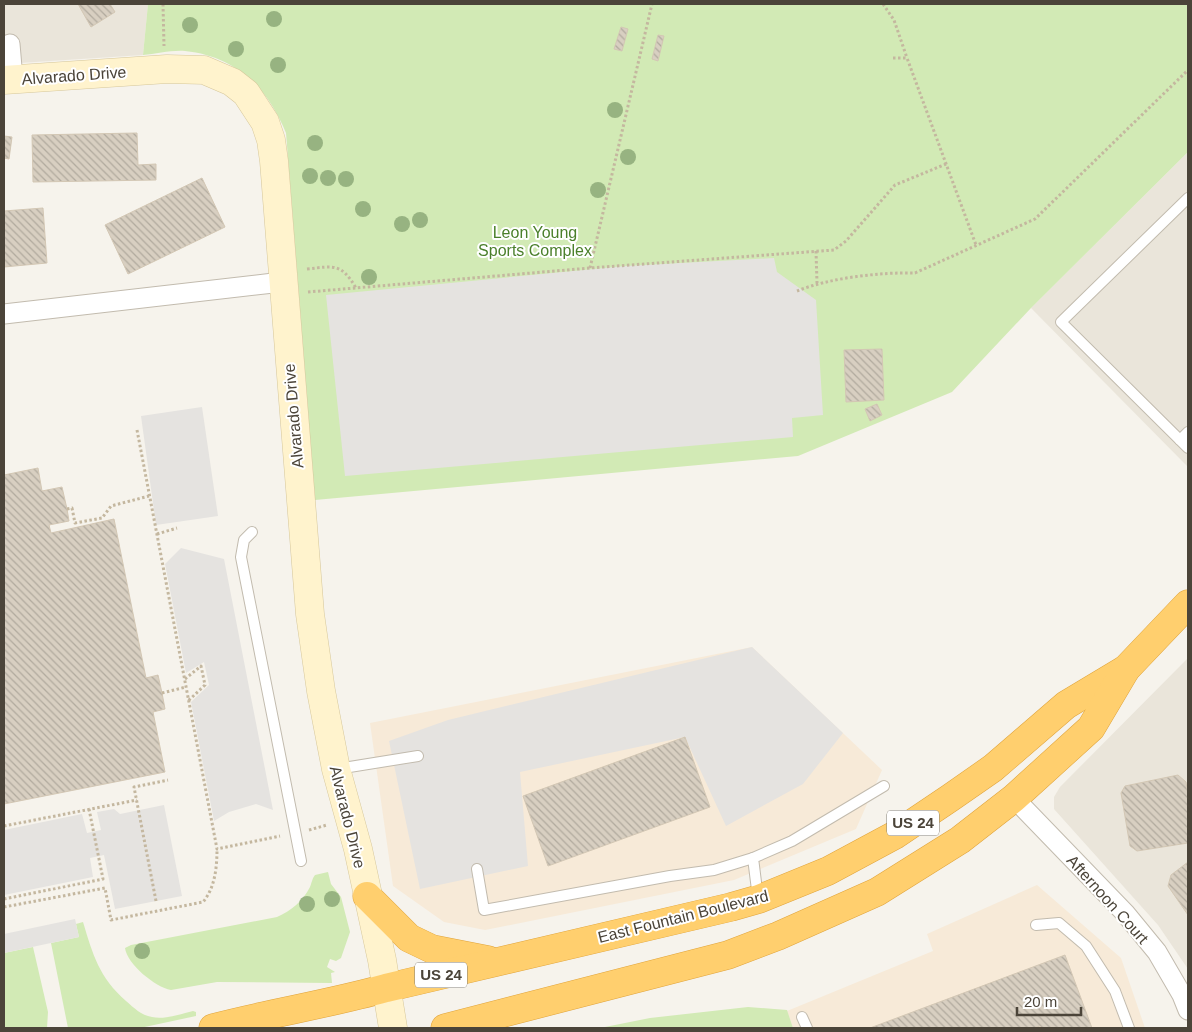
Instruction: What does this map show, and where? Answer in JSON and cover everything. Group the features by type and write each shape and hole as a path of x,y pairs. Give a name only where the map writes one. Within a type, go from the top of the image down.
{"highway":[{"name":"East Fountain Boulevard","path":"445,1028 728,955 778,936 876,892 960,840 1014,798 1091,728 1126,669 1188,604"},
{"name":"East Fountain Boulevard","path":"213,1028 254,1017 343,1000 386,988 758,900 828,870 895,835 993,768 1066,705 1126,669"},
{"path":"367,896 409,938 432,949 496,962"}],"street":[{"path":"9,80 10,44"},
{"name":"Alvarado Drive","path":"9,80 168,68 204,70 232,82 246,93 265,122 271,140 295,281 310,614 321,691 336,769 358,849 382,960 394,1028"},
{"path":"4,314 295,281"},
{"name":"Afternoon Court","path":"1014,798 1124,913 1157,952 1188,1010"}],"lane":[{"path":"1188,198 1062,322 1188,448"},
{"path":"1180,440 1188,432"},
{"path":"252,532 244,540 241,557 301,861"},
{"path":"336,769 418,756"},
{"path":"477,869 484,910 670,876 714,870 753,858 792,842 884,786"},
{"path":"753,858 758,900"},
{"path":"1036,925 1059,923 1086,946 1115,991 1129,1028"},
{"path":"802,1017 807,1028"}],"path":[{"path":"164,4 164,46 168,68"},
{"path":"590,268 652,4"},
{"path":"884,4 894,20 976,245"},
{"path":"893,58 908,58"},
{"path":"797,291 816,283 895,272 915,273 1035,220 1188,70"},
{"path":"295,281 356,288 834,250 846,241 895,185 946,164"},
{"path":"816,251 816,283"},
{"path":"295,281 328,266 339,267 349,276 356,288"},
{"path":"4,907 104,888 111,920 202,902 209,895 213,884 217,849 137,430"},
{"path":"67,509 72,508 75,523 102,518 111,506 149,496"},
{"path":"157,534 178,528"},
{"path":"185,679 201,666 205,685 188,701"},
{"path":"162,693 186,687"},
{"path":"156,901 134,787 168,780"},
{"path":"4,826 137,800"},
{"path":"4,899 103,879 88,809"},
{"path":"217,849 328,825"}],"shaded area":[{"path":"4,4 148,4 143,55 4,64"},
{"path":"1188,152 1188,467 1031,308"},
{"path":"774,258 777,272 816,300 823,415 792,418 793,437 345,476 326,295 625,266"},
{"path":"202,407 218,516 156,525 141,416"},
{"path":"181,548 224,559 273,810 256,804 229,812 214,821 191,702 209,685 204,662 186,673 165,564"},
{"path":"752,647 882,770 856,829 734,880 485,930 444,922 393,886 370,723"},
{"path":"752,647 843,733 803,784 726,826 685,737 520,772 528,866 420,889 389,741 448,720"},
{"path":"1188,658 1188,969 1158,925 1054,809 1054,797 1060,787"},
{"path":"164,805 182,896 115,909 104,855 90,858 93,877 4,895 4,830 82,814 87,833 101,830 97,812 114,809 120,814"},
{"path":"1037,885 1121,958 1145,1028 793,1028 787,1011 933,951 927,934"},
{"path":"75,919 79,937 4,953 4,934"}],"green space":[{"name":"Leon Young Sports Complex","path":"148,4 1188,4 1188,152 1031,308 952,392 798,456 315,500 286,133 270,102 248,77 234,67 203,54 185,51 143,55"},
{"path":"328,872 331,884 341,897 350,932 341,958 336,961 330,959 327,967 335,972 331,973 332,983 217,982 171,990 150,980 136,968 127,954 125,948 131,945 277,917 292,909 300,901 310,887 315,875"},
{"path":"83,922 94,955 103,974 117,992 138,1011 144,1015 157,1018 193,1011 196,1012 196,1016 140,1028 68,1028 51,943 79,937 76,924"},
{"path":"33,947 48,1012 47,1028 4,1028 4,953"},
{"path":"748,1007 787,1010 793,1028 600,1028 650,1018"}],"building":[{"path":"78,4 110,4 115,12 91,27"},
{"path":"621,27 628,29 622,51 614,49"},
{"path":"658,35 664,36 658,61 652,59"},
{"path":"137,133 138,165 156,164 156,180 33,182 32,135"},
{"path":"4,136 12,137 9,159 4,158"},
{"path":"202,178 225,227 128,274 105,225"},
{"path":"43,208 47,263 4,267 4,211"},
{"path":"882,349 884,400 846,402 844,350"},
{"path":"877,404 882,415 870,421 865,409"},
{"path":"38,468 42,491 62,487 67,509 69,521 49,525 51,533 114,519 146,678 158,675 162,693 165,709 153,712 165,772 4,804 4,475"},
{"path":"685,737 710,807 548,866 523,796"},
{"path":"1178,775 1186,782 1188,795 1188,843 1137,851 1130,846 1121,793 1125,786"},
{"path":"1188,862 1188,915 1168,886 1171,875"},
{"path":"1065,955 1092,1028 1041,1028 1040,1026 1033,1028 870,1028"}]}
